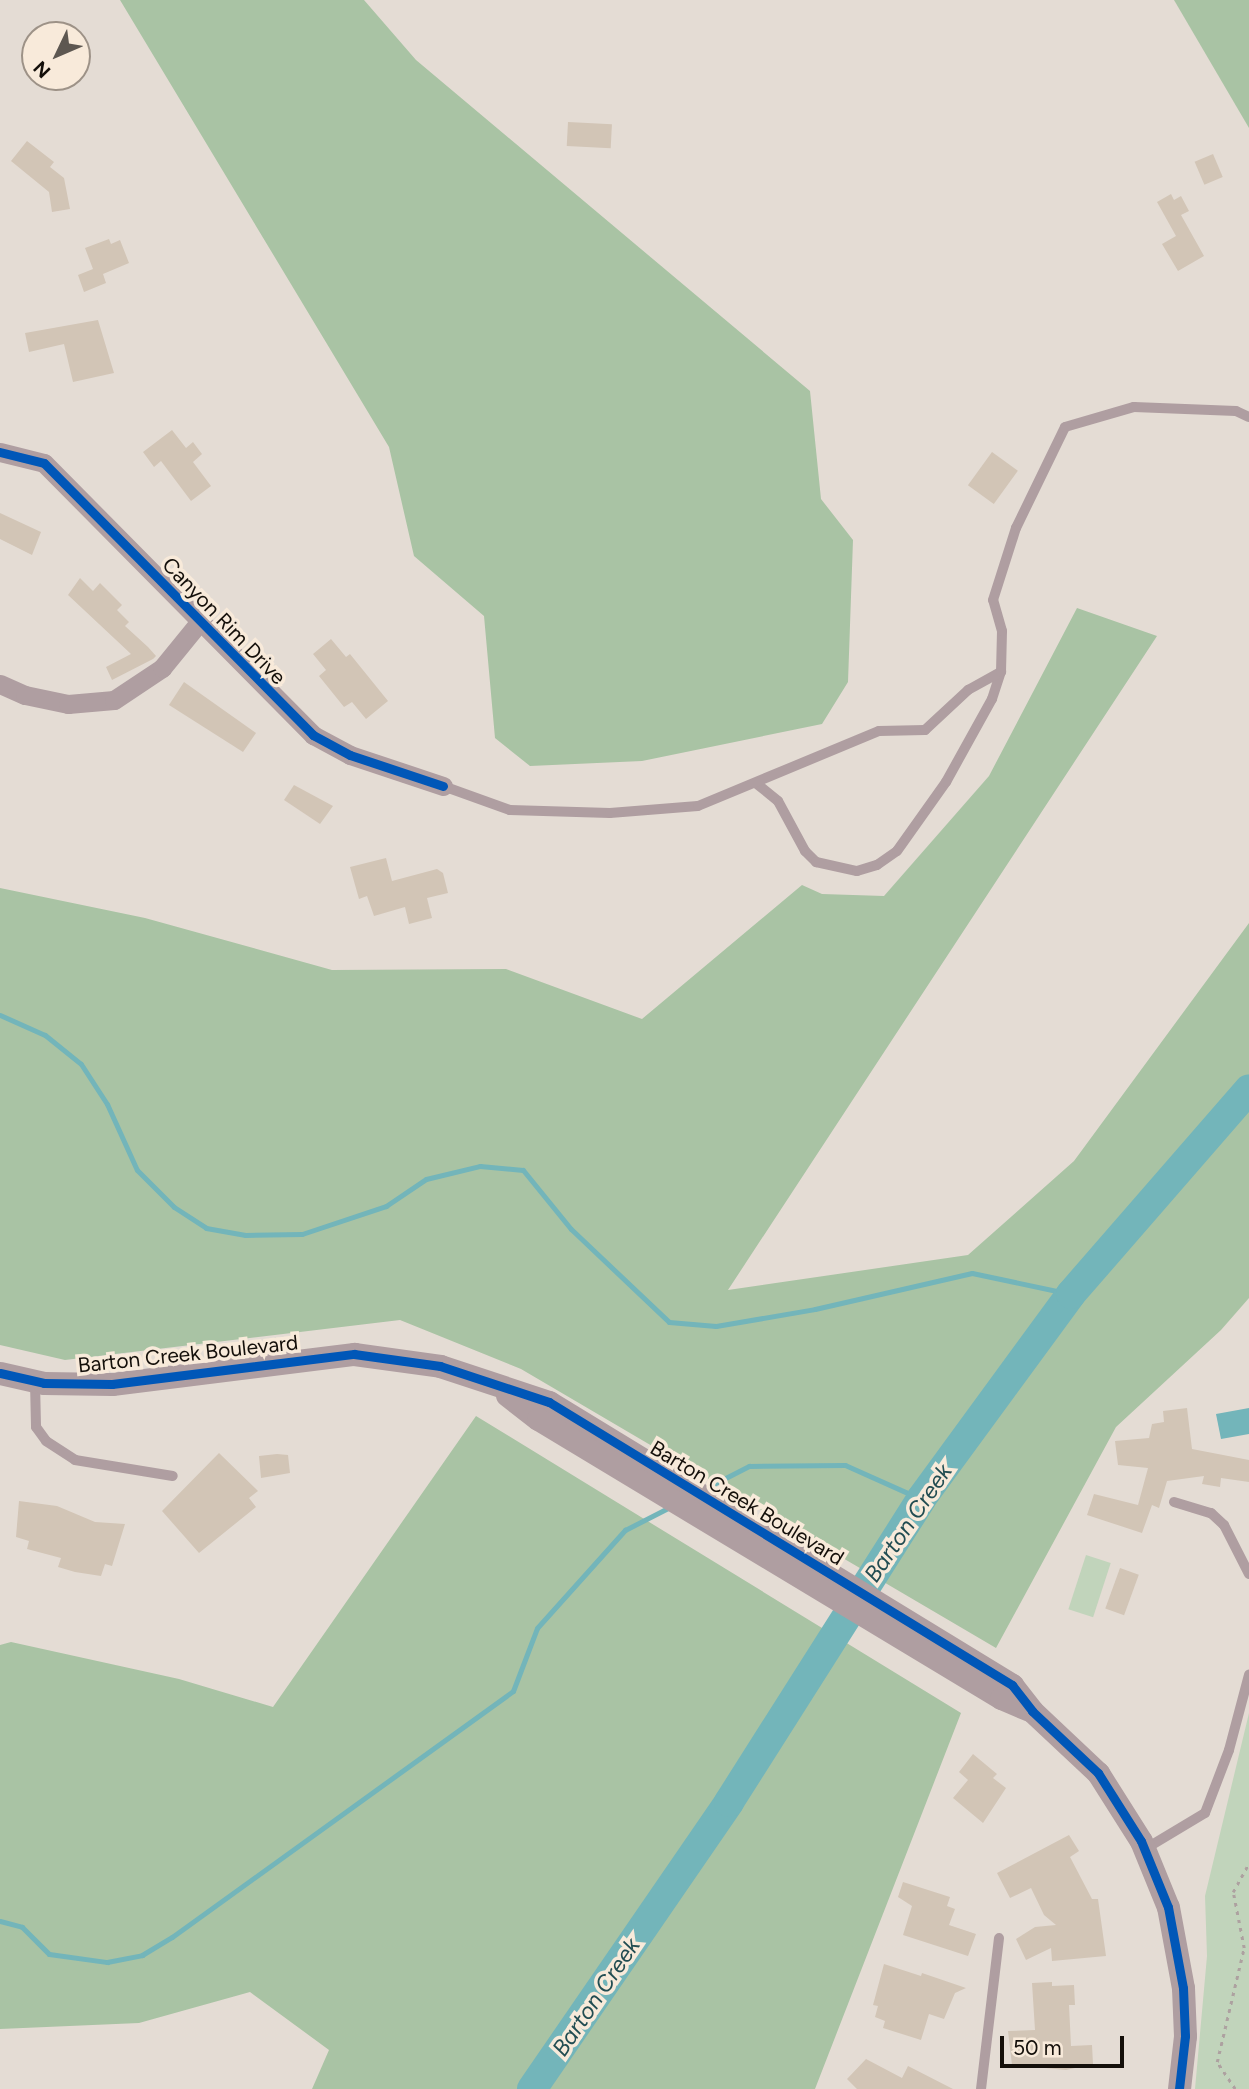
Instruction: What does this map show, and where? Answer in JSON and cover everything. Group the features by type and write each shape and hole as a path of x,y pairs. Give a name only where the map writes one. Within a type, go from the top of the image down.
{"street":[{"name":"Canyon Rim Drive","path":"0,452 44,463 313,735 350,755 443,786"},
{"path":"0,684 24,695 68,704 114,700 162,668 201,620"},
{"name":"Barton Creek Boulevard","path":"0,1373 35,1381 112,1384 354,1354 440,1366 500,1389 543,1411 1006,1691 1098,1773 1121,1804 1145,1850 1168,1907 1184,1988 1185,2036 1179,2089"}],"lane":[{"path":"757,784 778,800 805,851 816,862 857,871 877,865 897,850 946,782 992,699 1001,671 1002,631 993,600 1016,528 1065,426 1134,407 1236,411 1249,417"},
{"path":"443,786 510,810 610,813 698,806 757,784 879,731 925,730 968,690 1001,671"},
{"path":"35,1381 33,1413 46,1441 75,1460 173,1476"},
{"path":"1174,1502 1211,1513 1224,1525 1249,1574"},
{"path":"1145,1850 1205,1812 1229,1750 1249,1675"},
{"path":"981,2089 999,1938"}],"path":[{"path":"1235,2089 1217,2062 1244,1948 1233,1892 1249,1863"}],"green space":[{"path":"120,0 364,0 416,60 810,391 821,499 853,540 848,682 822,724 642,761 530,766 495,738 484,616 414,556 389,447"},
{"path":"1174,0 1249,0 1249,128"},
{"path":"1077,608 1157,636 728,1290 968,1255 1074,1161 1249,923 1249,1298 1221,1330 1116,1427 996,1648 521,1369 400,1320 65,1360 0,1345 0,888 145,918 332,970 506,969 642,1019 802,885 822,894 884,896 989,776"},
{"path":"476,1416 961,1713 815,2089 312,2089 329,2050 250,1992 139,2023 0,2029 0,1645 11,1642 179,1679 273,1707"},
{"path":"1086,1555 1111,1563 1093,1617 1068,1609"},
{"path":"1249,1713 1249,2089 1195,2089 1207,1956 1205,1896"}],"water":[{"path":"1249,1408 1249,1434 1221,1439 1216,1414"}],"building":[{"path":"568,122 612,124 611,148 567,146"},
{"path":"27,141 54,162 50,167 64,178 70,209 52,212 49,192 11,161"},
{"path":"1213,154 1223,177 1204,185 1195,162"},
{"path":"1171,194 1174,200 1181,196 1189,211 1181,215 1204,256 1178,271 1162,244 1176,236 1157,202"},
{"path":"109,239 111,244 120,240 129,263 103,274 106,283 84,292 78,275 93,269 85,248"},
{"path":"98,320 114,373 73,382 64,344 29,352 25,333"},
{"path":"172,430 186,448 193,442 202,454 193,462 211,486 191,501 161,461 154,467 143,452"},
{"path":"992,452 1018,471 994,504 968,485"},
{"path":"0,513 41,532 32,555 0,539"},
{"path":"80,578 93,591 100,583 122,605 117,610 129,622 125,626 156,656 153,659 112,680 106,667 131,654 68,595"},
{"path":"331,639 346,657 350,654 388,701 366,719 352,702 344,707 319,676 326,670 313,654"},
{"path":"184,682 256,733 243,752 169,705"},
{"path":"294,785 333,806 320,824 284,800"},
{"path":"386,858 392,881 437,869 443,873 448,893 427,898 432,918 409,924 405,907 374,916 367,896 359,899 350,867"},
{"path":"1187,1408 1192,1449 1249,1460 1249,1482 1221,1478 1220,1487 1202,1484 1204,1476 1167,1481 1159,1508 1152,1505 1142,1533 1087,1515 1094,1494 1138,1505 1148,1468 1118,1465 1115,1441 1149,1438 1152,1424 1164,1422 1163,1411"},
{"path":"219,1453 258,1491 249,1498 256,1507 199,1553 162,1511"},
{"path":"288,1455 290,1473 261,1478 259,1456"},
{"path":"19,1501 57,1506 95,1522 125,1524 112,1566 105,1564 101,1576 75,1572 58,1567 61,1558 27,1549 29,1541 16,1537"},
{"path":"1120,1568 1139,1575 1124,1615 1105,1608"},
{"path":"973,1754 997,1774 993,1778 1006,1788 983,1823 953,1798 968,1780 959,1772"},
{"path":"1069,1835 1079,1851 1070,1857 1092,1899 1098,1899 1106,1956 1052,1961 1051,1948 1026,1960 1016,1939 1035,1927 1056,1925 1044,1915 1031,1888 1010,1898 997,1873"},
{"path":"903,1882 950,1897 947,1906 955,1909 949,1925 976,1934 968,1956 903,1935 912,1906 898,1897"},
{"path":"884,1964 966,1988 955,1993 944,2019 929,2014 921,2040 883,2028 885,2021 875,2017 878,2006 873,2005"},
{"path":"1052,1982 1052,1986 1074,1985 1075,2005 1069,2005 1071,2046 1092,2045 1093,2064 1066,2070 1012,2065 1008,2031 1035,2030 1032,1983"},
{"path":"866,2059 902,2078 908,2066 953,2089 857,2089 847,2079"}],"waterway":[{"path":"0,1015 45,1035 81,1064 107,1104 137,1170 174,1207 206,1228 245,1235 302,1234 386,1206 426,1179 480,1166 523,1170 571,1229 669,1322 716,1326 815,1309 972,1273 1071,1294"},
{"name":"Barton Creek","path":"532,2089 729,1802 921,1499 1071,1294 1249,1089"},
{"path":"704,1489 749,1466 845,1465 921,1499"},
{"path":"0,1921 22,1927 49,1954 107,1962 142,1955 172,1937 513,1691 537,1628 625,1530 670,1507"}],"cycle path":[{"path":"0,452 44,463 313,735 350,755 443,786"},
{"path":"0,1373 44,1383 112,1384 354,1354 440,1366 549,1402 1012,1685 1032,1711 1098,1773 1141,1841 1168,1907 1183,1988 1185,2036 1179,2089"}]}
